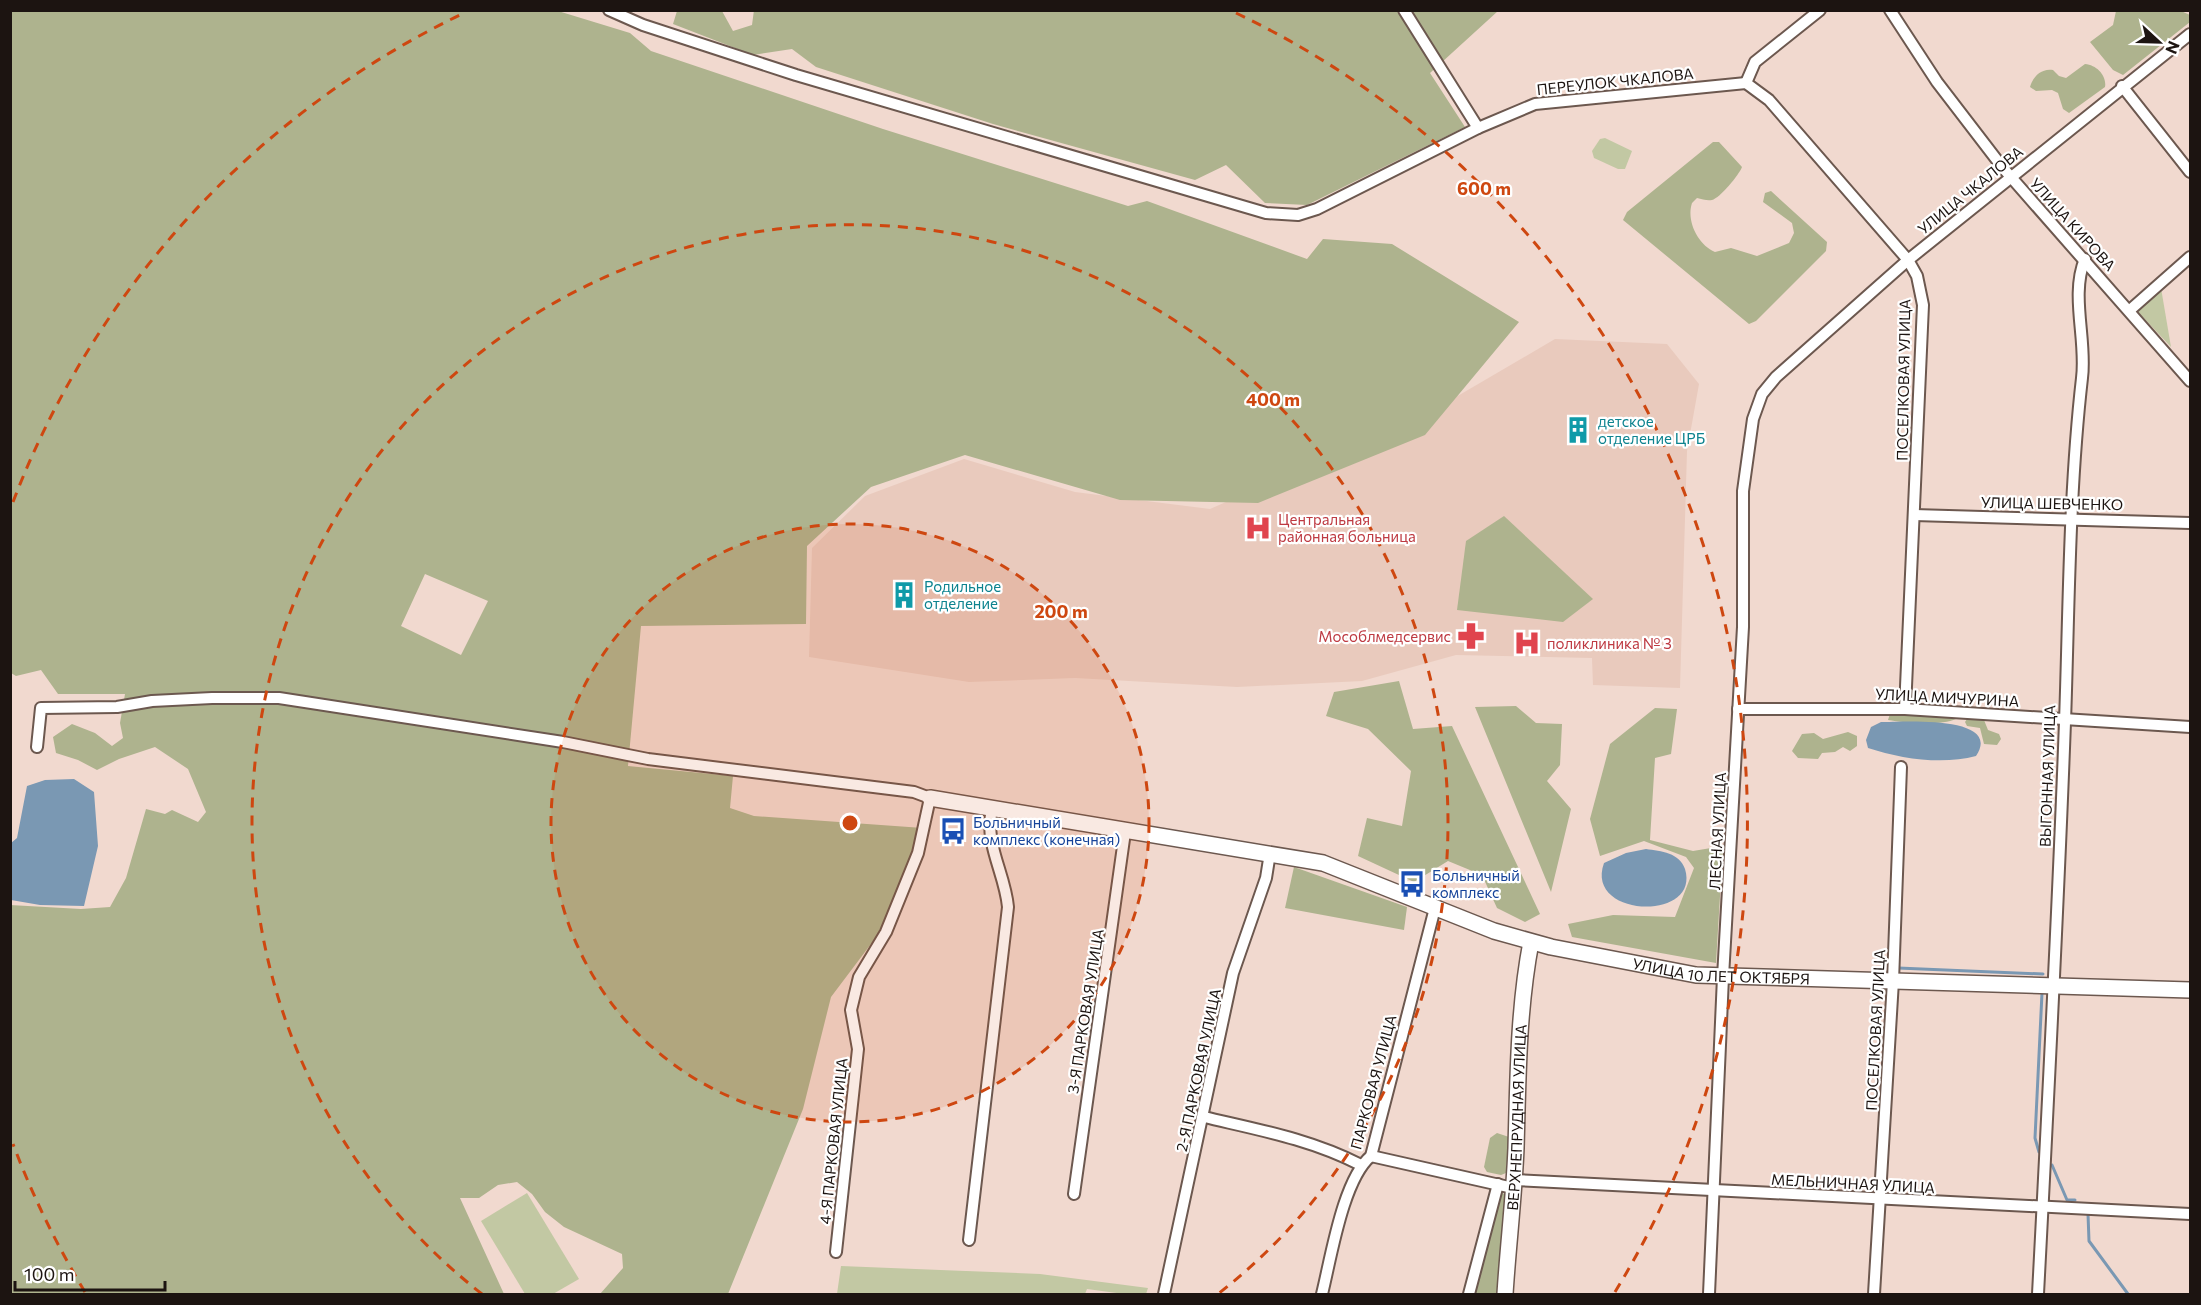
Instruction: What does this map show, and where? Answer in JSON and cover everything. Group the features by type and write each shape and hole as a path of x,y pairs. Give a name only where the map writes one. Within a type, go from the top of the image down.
{"street":[{"name":"ПЕРЕУЛОК ЧКАЛОВА","path":"609,10 643,25 796,75 1266,213 1299,214 1327,205 1479,128 1535,104 1746,83"},
{"path":"1404,10 1479,128"},
{"path":"1746,83 1755,63 1820,10"},
{"name":"УЛИЦА КИРОВА","path":"1890,10 1937,82 2011,176 2190,381"},
{"name":"УЛИЦА ЧКАЛОВА","path":"1776,377 1908,260 2122,86 2190,34"},
{"name":"ПОСЕЛКОВАЯ УЛИЦА","path":"1746,83 1769,100 1908,260 1917,276 1923,305 1905,709"},
{"path":"2122,86 2190,172"},
{"path":"2130,310 2190,257"},
{"name":"ВЫГОННАЯ УЛИЦА","path":"2038,1294 2065,718 2070,518 2084,362 2080,315 2081,271 2085,259"},
{"name":"ЛЕСНАЯ УЛИЦА","path":"1709,1294 1723,977 1743,627 1743,491 1748,439 1762,394 1776,377"},
{"name":"УЛИЦА ШЕВЧЕНКО","path":"1914,515 2190,523"},
{"path":"37,747 41,708 117,707 152,701 213,698 279,698 394,718 563,742 648,759 914,792 930,798"},
{"name":"УЛИЦА МИЧУРИНА","path":"1738,709 1905,709 2190,728"},
{"name":"ПОСЕЛКОВАЯ УЛИЦА","path":"1874,1294 1882,1200 1901,767"},
{"name":"УЛИЦА 10 ЛЕТ ОКТЯБРЯ","path":"930,798 1323,863 1435,908 1531,942 1650,967 1723,977 2190,990"},
{"name":"4-Я ПАРКОВАЯ УЛИЦА","path":"836,1252 858,1049 851,1010 859,977 886,932 918,853 930,798"},
{"path":"969,1240 1008,907 1006,887 993,852 990,835 992,809"},
{"name":"3-Я ПАРКОВАЯ УЛИЦА","path":"1074,1194 1125,832"},
{"name":"2-Я ПАРКОВАЯ УЛИЦА","path":"1164,1294 1204,1118 1233,973 1266,878 1270,853"},
{"name":"ПАРКОВАЯ УЛИЦА","path":"1322,1294 1349,1190 1360,1165 1371,1156 1435,908"},
{"name":"ВЕРХНЕПРУДНАЯ УЛИЦА","path":"1505,1294 1508,1184 1521,1018 1531,942"},
{"path":"1204,1118 1294,1137 1336,1152 1360,1165"},
{"name":"МЕЛЬНИЧНАЯ УЛИЦА","path":"1371,1156 1508,1184 1715,1191 2190,1215"},
{"path":"1469,1294 1508,1184"}],"shaded area":[{"name":"Центральная районная больница","path":"1555,339 1667,344 1699,384 1687,451 1680,688 1593,685 1592,658 1456,655 1362,681 1237,687 1075,678 969,682 809,657 812,548 865,496 964,459 1075,492 1210,509 1432,411"}],"green space":[{"path":"754,10 1498,11 1430,73 1465,127 1307,205 1265,203 1226,165 1195,180 993,124 816,67 792,49 753,55 673,24 677,11 722,11 733,31 752,25"},
{"path":"11,11 558,11 630,33 651,51 883,129 1128,206 1147,201 1307,259 1323,239 1392,244 1519,322 1425,435 1258,503 1120,500 965,455 871,487 807,546 806,624 641,626 628,766 733,776 730,808 754,816 923,828 880,932 831,997 803,1109 728,1294 600,1294 623,1268 622,1254 564,1227 545,1212 532,1194 517,1182 498,1185 479,1198 460,1198 504,1294 11,1294 10,905 81,909 110,907 126,878 146,809 165,814 172,810 198,822 206,812 188,769 155,747 119,759 97,770 78,760 56,753 53,737 72,724 95,733 112,746 123,738 120,723 125,694 58,694 41,670 16,676 11,673","holes":["425,574 488,601 461,655 401,626"]},
{"path":"2116,11 2181,11 2190,15 2190,22 2123,75 2113,70 2090,42 2113,25"},
{"path":"2085,64 2093,66 2100,72 2105,87 2069,113 2063,109 2058,93 2052,90 2036,91 2030,87 2036,76 2042,72 2053,70 2059,76 2066,78"},
{"path":"1605,138 1632,151 1625,169 1618,169 1594,158 1592,151 1600,139"},
{"path":"1713,142 1719,142 1742,167 1720,195 1712,200 1697,198 1692,203 1692,225 1703,244 1715,252 1731,248 1757,256 1789,243 1794,233 1792,223 1763,202 1765,193 1771,191 1827,242 1826,251 1756,321 1749,324 1623,220 1627,212"},
{"path":"2161,288 2171,347 2139,313 2139,307"},
{"path":"1504,516 1593,599 1563,622 1457,610 1466,541"},
{"path":"1399,681 1413,729 1452,726 1540,914 1525,922 1497,908 1482,875 1448,861 1414,882 1358,856 1367,818 1402,826 1411,771 1368,729 1326,716 1334,692"},
{"path":"1516,706 1536,723 1562,724 1560,765 1547,781 1571,809 1551,892 1475,707"},
{"path":"1655,708 1677,709 1671,754 1655,758 1650,840 1693,851 1723,846 1716,963 1572,937 1568,924 1613,915 1675,917 1694,868 1686,857 1644,841 1600,856 1590,819 1610,744"},
{"path":"1890,714 1949,714 1955,715 1956,719 1941,723 1913,723 1888,720"},
{"path":"1975,717 1984,720 1988,730 1999,734 2001,739 1997,745 1984,744 1980,728 1967,726 1965,722 1967,719"},
{"path":"1848,732 1857,736 1857,746 1850,751 1843,747 1835,752 1822,753 1818,759 1798,758 1792,751 1802,734 1814,733 1823,739"},
{"path":"1294,867 1407,907 1404,930 1285,908"},
{"path":"1497,1133 1509,1137 1506,1173 1501,1175 1487,1172 1484,1167 1490,1138"},
{"path":"527,1193 579,1279 553,1294 525,1294 481,1221"},
{"path":"1500,1193 1506,1194 1499,1294 1475,1294"},
{"path":"841,1266 1040,1274 1148,1288 1146,1294 1124,1294 1087,1289 1085,1294 837,1294"}],"water":[{"path":"1881,722 1946,723 1976,733 1981,742 1976,756 1963,759 1922,760 1894,755 1868,748 1866,740 1871,727"},
{"path":"74,779 94,792 98,846 84,906 40,905 11,900 11,843 17,838 27,786 45,780"},
{"path":"1646,849 1674,856 1683,864 1685,886 1676,898 1661,905 1643,906 1625,903 1610,895 1602,881 1604,863 1626,853"}],"waterway":[{"path":"1898,968 2043,974"},
{"path":"2039,1152 2035,1138 2042,993"},
{"path":"2052,1165 2067,1200 2075,1200"},
{"path":"2088,1214 2089,1241 2128,1294"}],"place":[{"name":"детское отделение ЦРБ","path":"1578,430"},
{"name":"Центральная районная больница","path":"1258,528"},
{"name":"Родильное отделение","path":"904,595"},
{"name":"Мособлмедсервис","path":"1471,636"},
{"name":"поликлиника № 3","path":"1527,643"},
{"name":"Больничный комплекс (конечная)","path":"953,831"},
{"name":"Больничный комплекс","path":"1412,884"}]}
